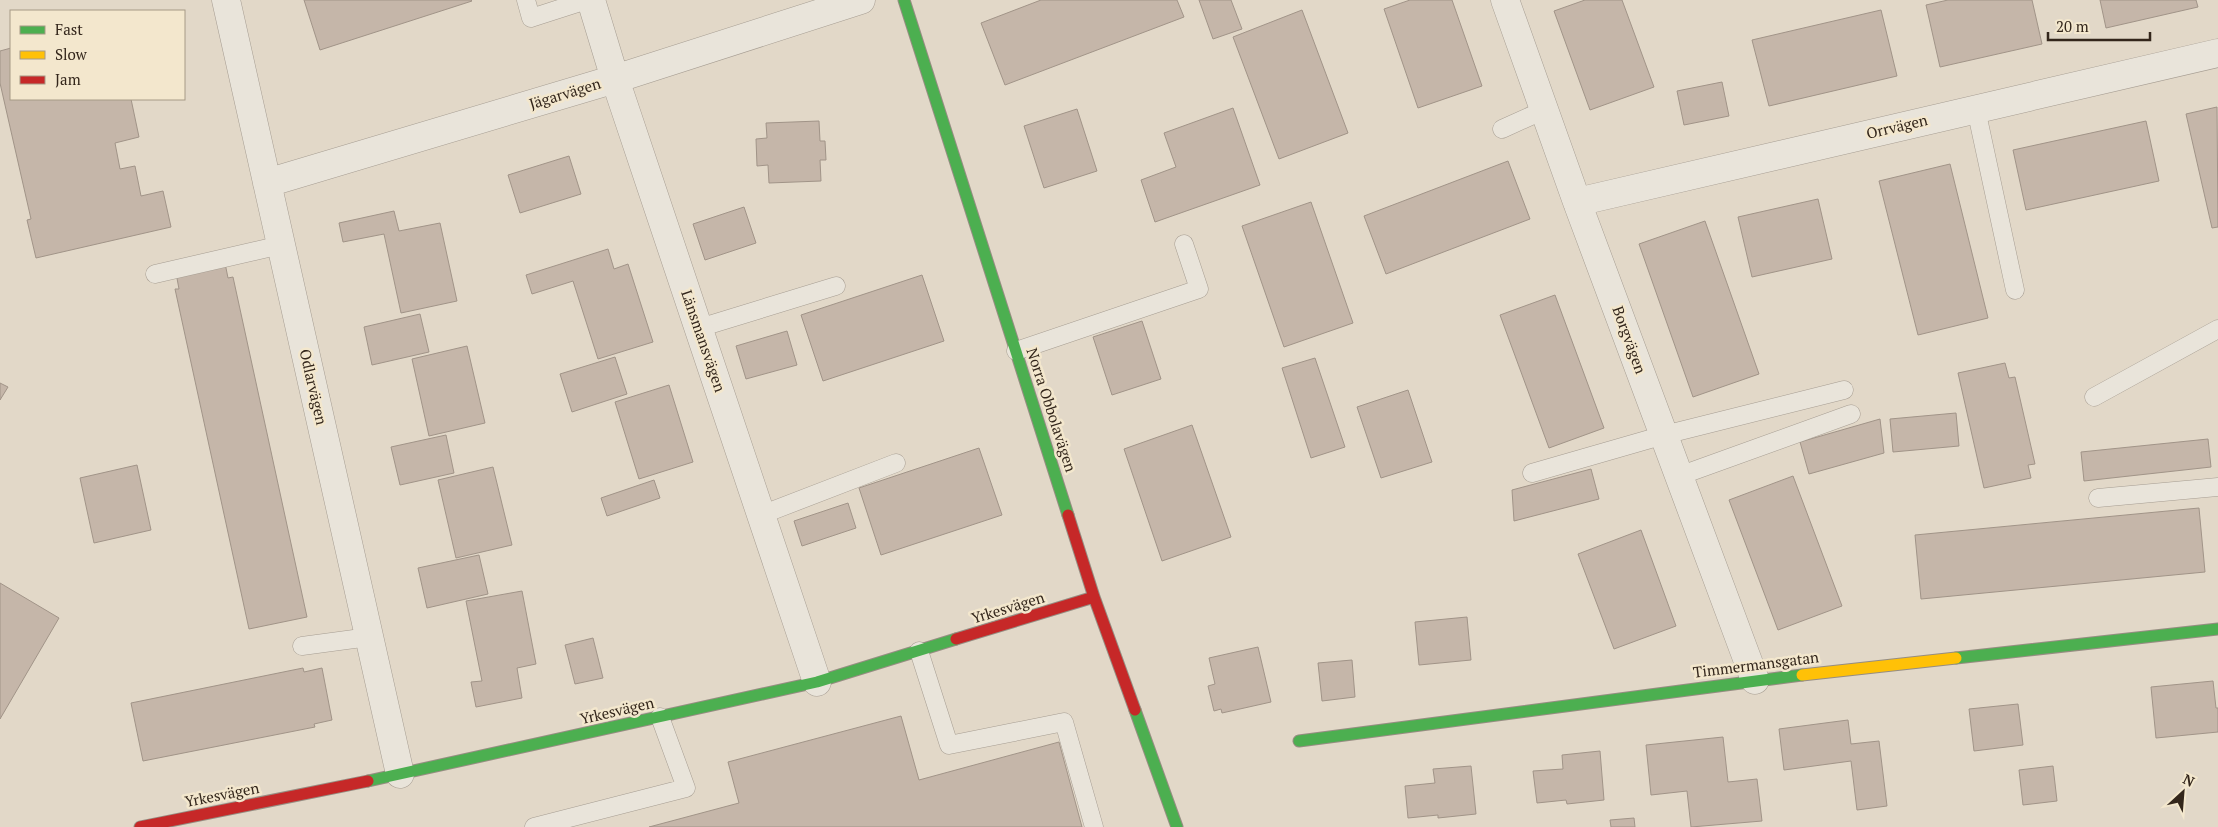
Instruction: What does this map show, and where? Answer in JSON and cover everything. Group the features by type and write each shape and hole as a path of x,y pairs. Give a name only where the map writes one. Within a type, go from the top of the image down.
{"street":[{"name":"Odlarvägen","path":"226,0 400,774"},
{"name":"Länsmansvägen","path":"589,0 817,682"},
{"name":"Jägarvägen","path":"267,183 615,79 861,0"},
{"name":"Norra Obbolavägen","path":"904,0 1094,597 1177,827"},
{"name":"Borgvägen","path":"1505,0 1577,202 1756,680"},
{"name":"Orrvägen","path":"1577,202 2218,53"},
{"name":"Yrkesvägen","path":"140,827 400,774 817,682 1094,597"},
{"name":"Timmermansgatan","path":"1299,741 1756,680 2218,629"}],"lane":[{"path":"526,0 531,18 589,0"},
{"path":"1976,109 2015,290"},
{"path":"1502,128 1544,110"},
{"path":"156,274 281,244"},
{"path":"1016,351 1199,289 1184,244"},
{"path":"698,328 836,286"},
{"path":"2094,397 2218,329"},
{"path":"1532,473 1664,435 1844,390"},
{"path":"1679,476 1851,414"},
{"path":"761,515 896,463"},
{"path":"2098,498 2218,487"},
{"path":"302,646 369,637"},
{"path":"920,650 949,745 1064,722 1094,827"},
{"path":"534,827 686,788 660,716"}],"building":[{"path":"304,0 471,0 472,1 320,50"},
{"path":"1041,0 1177,0 1184,17 1005,85 981,23"},
{"path":"1199,0 1231,0 1242,29 1213,39"},
{"path":"1410,0 1452,0 1482,86 1418,108 1384,9"},
{"path":"1585,0 1622,0 1654,87 1590,110 1554,11"},
{"path":"1948,0 2032,0 2042,44 1940,67 1926,5"},
{"path":"2100,0 2196,0 2198,7 2106,28"},
{"path":"1302,10 1348,133 1279,159 1233,37"},
{"path":"1881,10 1897,76 1769,106 1752,40"},
{"path":"10,48 10,100 131,100 139,137 115,143 120,169 135,166 141,196 163,191 171,227 36,258 27,220 31,219 0,83 0,51"},
{"path":"1722,82 1729,116 1684,125 1677,91"},
{"path":"2217,107 2218,227 2212,228 2186,114"},
{"path":"1233,108 1260,185 1155,222 1141,180 1176,167 1164,133"},
{"path":"1077,109 1097,171 1044,188 1024,126"},
{"path":"819,121 820,141 825,141 826,160 820,160 821,181 769,183 768,165 757,166 756,139 767,138 766,123"},
{"path":"2146,121 2159,181 2026,210 2013,150"},
{"path":"569,156 581,194 520,213 508,175"},
{"path":"1508,161 1530,219 1386,274 1364,216"},
{"path":"1950,164 1988,318 1918,335 1879,181"},
{"path":"1818,199 1832,259 1752,277 1738,217"},
{"path":"1311,202 1353,323 1284,347 1242,226"},
{"path":"744,207 756,243 705,260 693,224"},
{"path":"394,211 399,231 440,223 457,301 401,313 384,234 343,242 339,223"},
{"path":"1705,221 1759,374 1693,397 1639,244"},
{"path":"608,249 614,269 628,264 653,342 598,359 573,281 532,294 526,275"},
{"path":"225,263 228,278 233,277 307,617 249,629 175,289 179,289 176,273"},
{"path":"922,275 944,341 823,381 801,315"},
{"path":"1555,295 1604,428 1549,448 1500,315"},
{"path":"420,314 429,352 372,365 364,327"},
{"path":"1142,321 1161,379 1112,395 1093,337"},
{"path":"787,331 797,365 746,379 736,346"},
{"path":"467,346 485,423 429,436 412,359"},
{"path":"615,357 627,394 572,412 560,374"},
{"path":"1315,358 1345,447 1311,458 1282,368"},
{"path":"2005,363 2009,378 2015,377 2035,464 2028,465 2031,478 1984,488 1958,373"},
{"path":"0,383 8,387 0,400"},
{"path":"669,385 693,462 639,479 615,402"},
{"path":"1408,390 1432,462 1381,478 1357,407"},
{"path":"1956,413 1959,446 1893,452 1890,419"},
{"path":"1880,419 1884,453 1809,474 1800,442"},
{"path":"1192,425 1231,537 1162,561 1124,449"},
{"path":"446,435 454,473 400,485 391,447"},
{"path":"2208,439 2211,467 2084,481 2081,452"},
{"path":"979,448 1002,515 881,555 859,488"},
{"path":"137,465 151,530 94,543 80,478"},
{"path":"493,467 512,545 456,558 438,480"},
{"path":"1591,469 1599,499 1514,521 1512,490"},
{"path":"1793,476 1842,606 1778,630 1729,500"},
{"path":"654,480 660,498 607,516 601,498"},
{"path":"848,503 856,528 802,546 794,521"},
{"path":"2199,508 2205,572 1921,599 1915,535"},
{"path":"1641,530 1676,626 1614,649 1578,554"},
{"path":"479,555 488,594 427,608 418,568"},
{"path":"0,583 59,618 0,719"},
{"path":"522,591 536,664 517,668 522,698 476,707 471,682 482,681 466,601"},
{"path":"1467,617 1471,660 1419,665 1415,622"},
{"path":"593,638 603,678 575,684 565,645"},
{"path":"1258,647 1271,702 1222,713 1221,709 1214,711 1208,686 1215,684 1209,658"},
{"path":"1352,660 1355,697 1322,701 1318,663"},
{"path":"303,668 304,672 322,668 332,720 314,724 315,727 143,761 131,703"},
{"path":"2213,681 2216,708 2218,708 2218,732 2156,738 2151,687"},
{"path":"2018,704 2023,745 1974,751 1969,709"},
{"path":"901,716 919,780 1059,742 1082,827 649,827 739,803 728,762"},
{"path":"1848,720 1851,744 1879,741 1887,806 1857,810 1851,761 1784,770 1779,729"},
{"path":"1723,737 1728,782 1757,779 1762,821 1691,827 1687,791 1651,795 1646,745"},
{"path":"1600,751 1604,800 1567,804 1566,800 1537,803 1533,771 1563,769 1562,755"},
{"path":"1471,766 1476,814 1438,818 1438,815 1408,818 1405,786 1435,783 1433,769"},
{"path":"2053,766 2057,801 2023,805 2019,770"},
{"path":"1634,818 1635,827 1611,827 1610,820"}],"traffic: fast":[{"path":"904,0 1068,515"},
{"path":"1956,658 2218,629"},
{"path":"368,781 817,682 956,639"},
{"path":"1299,741 1802,675"},
{"path":"1135,710 1177,827"}],"traffic: slow":[{"path":"1802,675 1956,658"}],"traffic: jam":[{"path":"1068,515 1094,597 1135,710"},
{"path":"956,639 1094,597"},
{"path":"140,827 368,781"}]}
